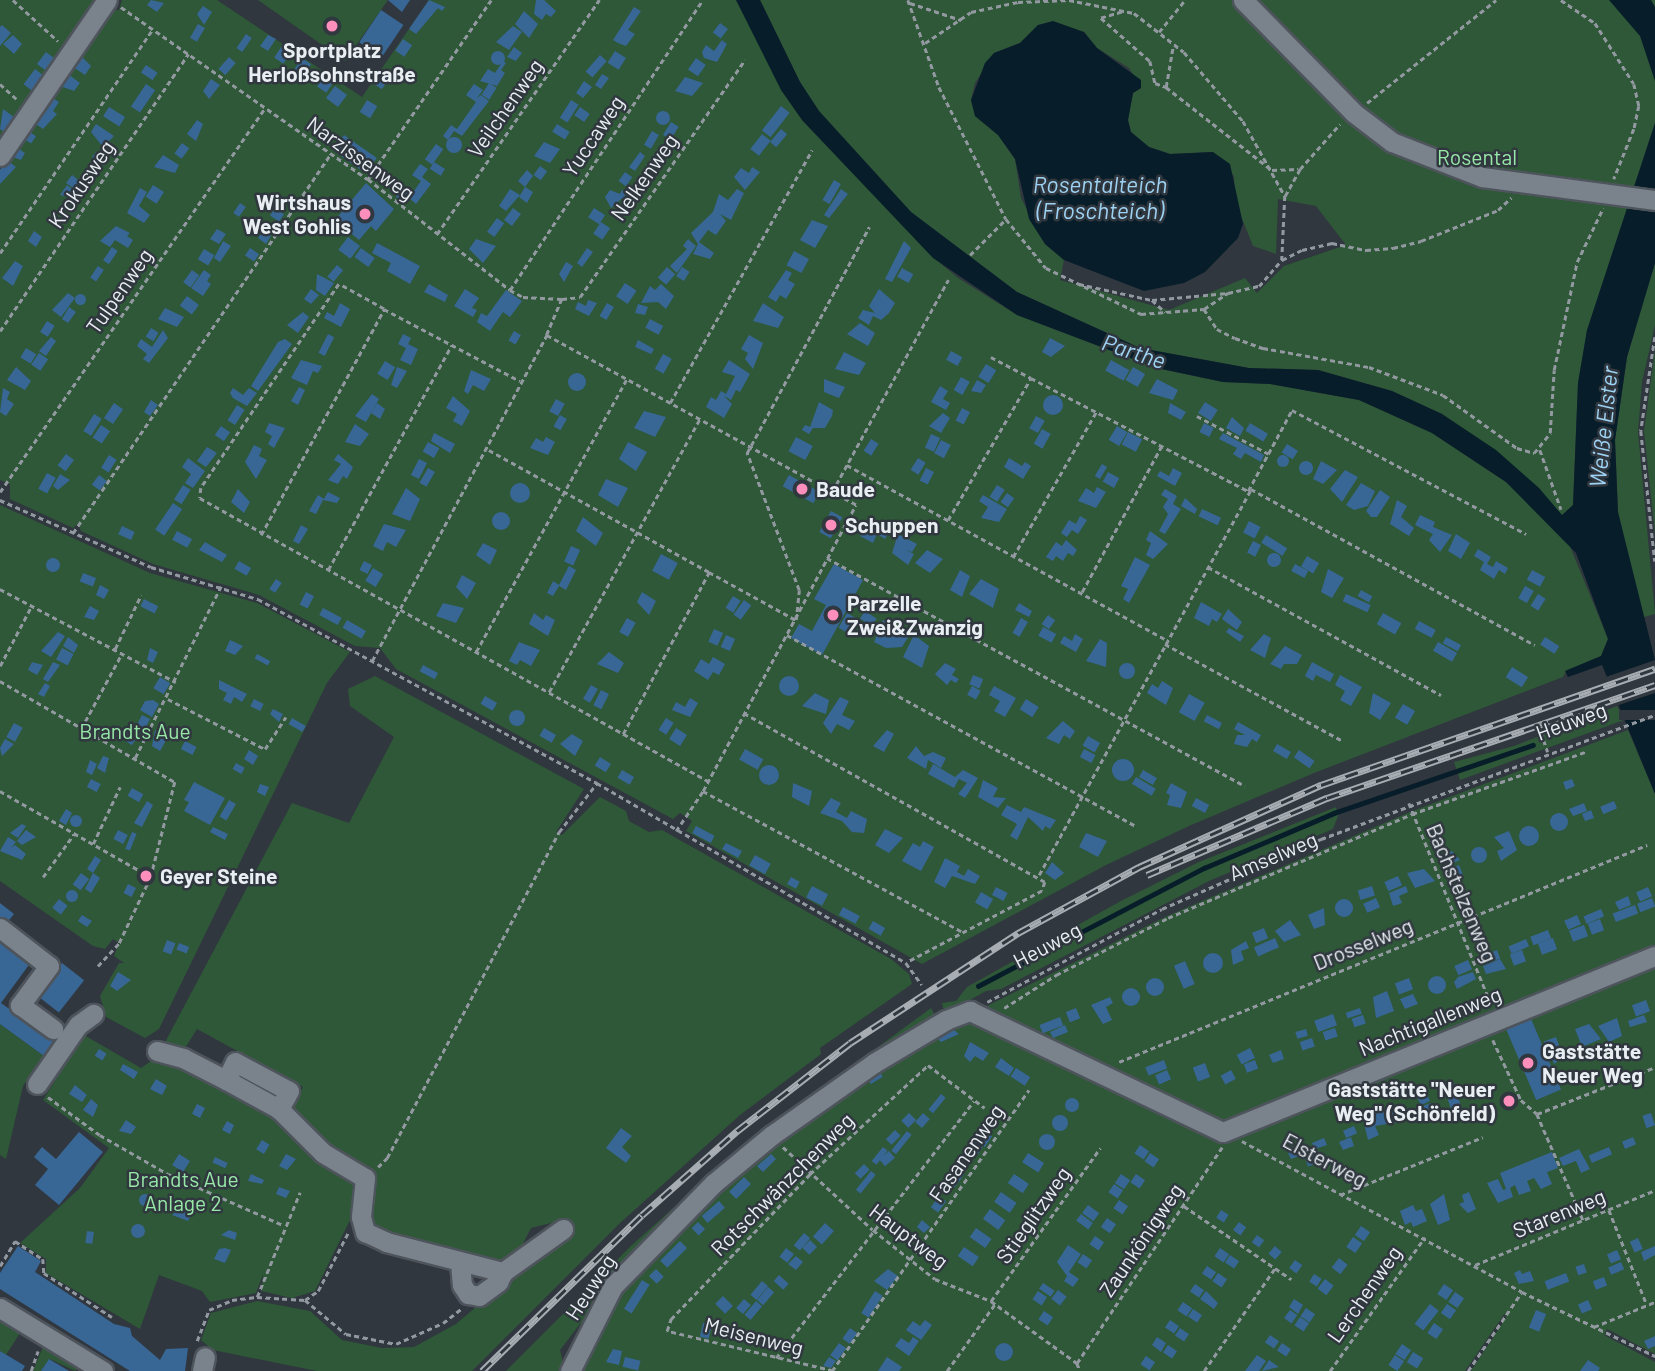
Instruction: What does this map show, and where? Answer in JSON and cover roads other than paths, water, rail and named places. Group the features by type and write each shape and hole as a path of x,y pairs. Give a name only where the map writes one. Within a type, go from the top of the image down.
{"street":[{"path":"0,156 110,0"},
{"path":"1243,0 1354,113 1392,142 1482,177 1523,186 1615,190 1655,200"},
{"path":"0,928 49,965 20,1005 53,1029"},
{"name":"Nachtigallenweg","path":"1228,1134 1497,1018 1655,956"},
{"name":"Heuweg","path":"570,1371 583,1338 628,1267 772,1135 874,1063 946,1020 970,1011 1228,1134"},
{"path":"37,1084 78,1026 93,1014"},
{"path":"157,1051 183,1058 226,1080 235,1062 289,1091 279,1109 323,1153 365,1178 361,1217 365,1232 386,1242 460,1264 503,1272"},
{"path":"460,1264 462,1285 468,1294 479,1296 498,1282 503,1272 563,1228"},
{"path":"0,1308 103,1371"}],"water":[{"path":"736,0 760,0 800,82 819,111 911,212 1017,292 1140,348 1249,368 1318,370 1392,391 1442,414 1496,450 1539,488 1562,515 1573,505 1578,383 1587,330 1655,123 1655,263 1627,357 1615,440 1618,512 1655,660 1655,794 1602,665 1568,677 1565,671 1601,656 1608,639 1576,553 1506,482 1432,433 1359,400 1270,384 1223,382 1157,368 1017,315 933,258 802,120 781,90"},
{"path":"1609,0 1651,0 1655,7 1655,81 1640,36"},
{"name":"Rosentalteich (Froschteich)","path":"1053,21 1084,32 1097,48 1141,80 1141,88 1133,93 1128,120 1131,132 1149,147 1170,154 1213,152 1230,164 1243,224 1238,238 1205,272 1184,283 1144,291 1064,260 1045,244 1029,219 1015,159 998,135 975,116 971,100 985,63 994,53 1020,43 1038,25"}],"waterway":[{"path":"978,986 1204,868 1334,813 1533,745"}],"railway":[{"path":"482,1371 642,1215 737,1131 850,1043 1018,933 1139,867 1321,785 1655,669"},
{"path":"1147,875 1327,798 1655,685"}],"place":[{"name":"Sportplatz Herloßsohnstraße","path":"332,26"},
{"name":"Wirtshaus West Gohlis","path":"365,214"},
{"name":"Baude","path":"802,489"},
{"name":"Schuppen","path":"831,525"},
{"name":"Parzelle Zwei&Zwanzig","path":"833,615"},
{"name":"Geyer Steine","path":"146,876"},
{"name":"Gaststätte Neuer Weg","path":"1528,1063"},
{"name":"Gaststätte \"Neuer Weg\" (Schönfeld)","path":"1509,1101"}],"park label":[{"name":"Rosental","path":"1477,157"},
{"name":"Brandts Aue","path":"135,731"},
{"name":"Brandts Aue Anlage 2","path":"183,1191"}],"water label":[{"name":"Parthe","path":"1134,351"},
{"name":"Weiße Elster","path":"1603,427"}]}
